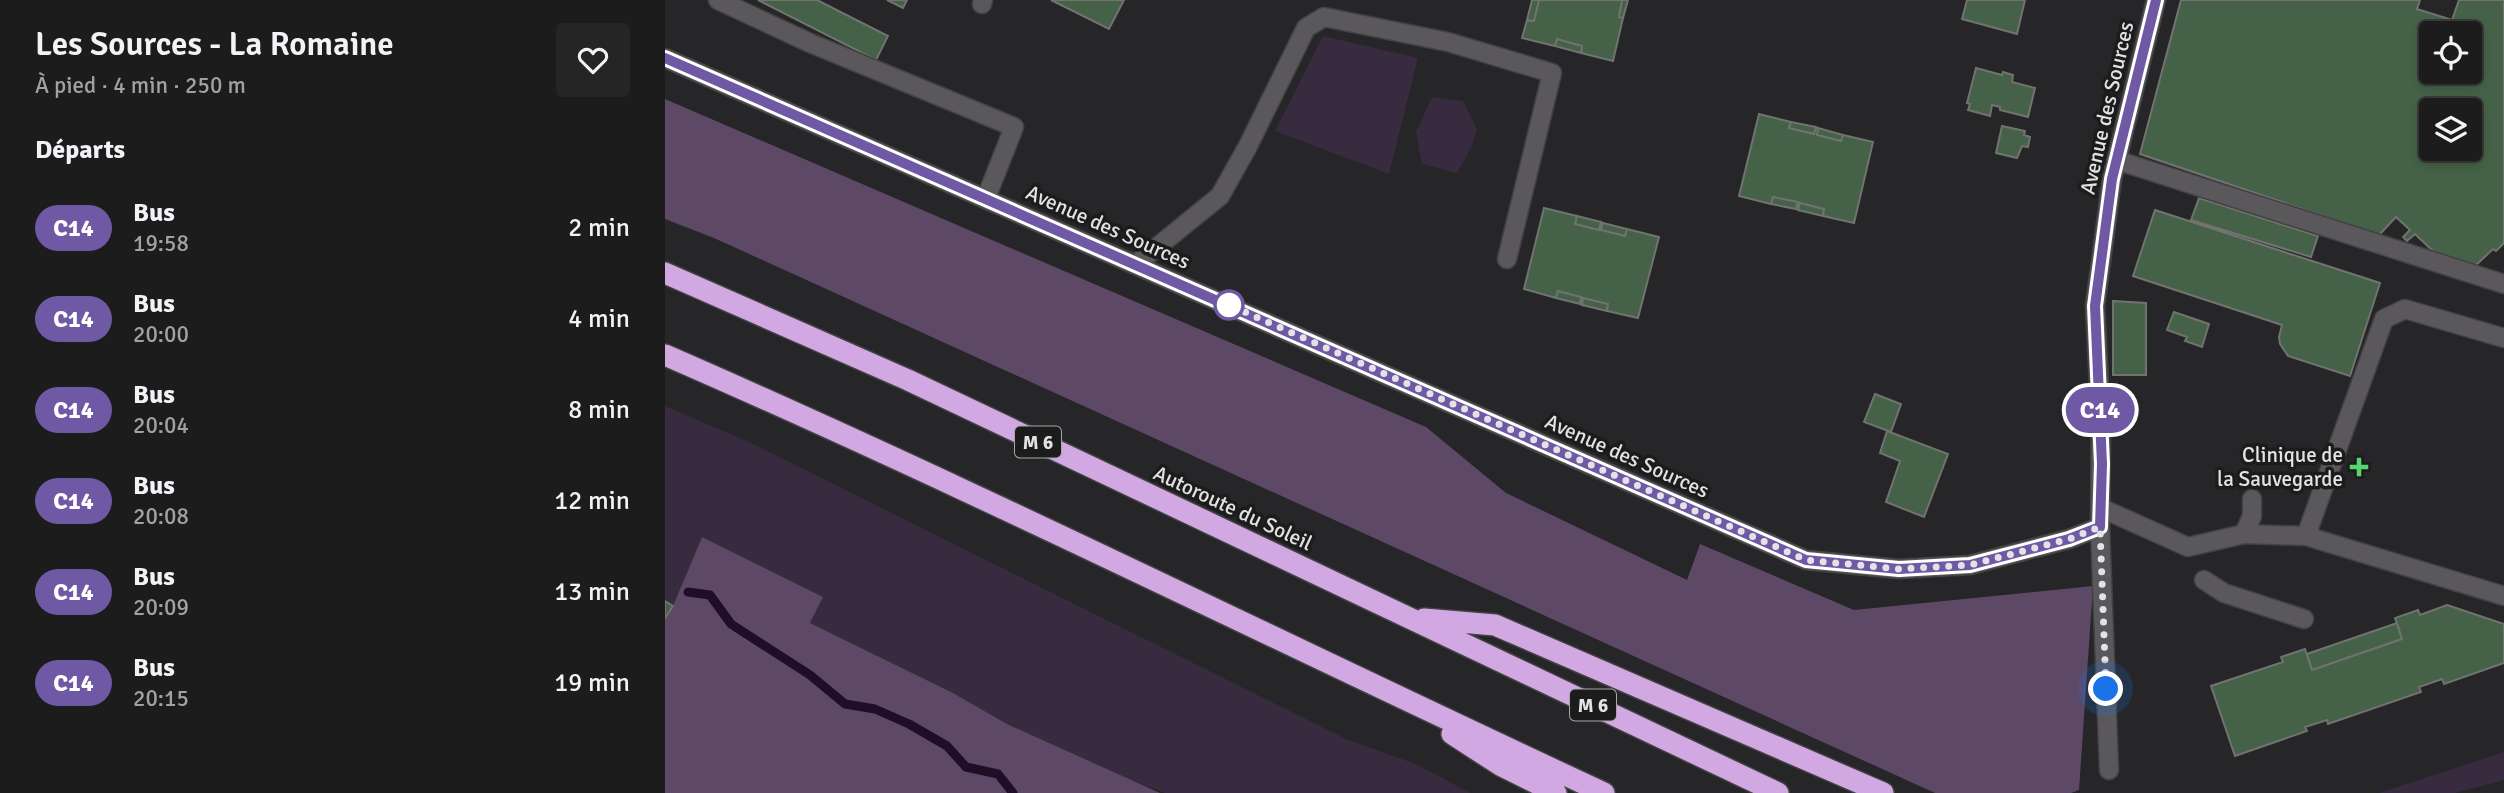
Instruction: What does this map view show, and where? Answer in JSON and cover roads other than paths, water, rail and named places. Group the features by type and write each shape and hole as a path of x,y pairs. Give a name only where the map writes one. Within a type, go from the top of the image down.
{"highway":[{"name":"Autoroute du Soleil","path":"665,273 908,380 1778,793"},
{"path":"665,355 999,506 1254,626 1388,693 1605,793"},
{"path":"1408,618 1495,625 1883,793"},
{"path":"1388,693 1500,765 1556,793"}],"street":[{"path":"718,0 810,43 1014,127 986,198"},
{"name":"Avenue des Sources","path":"665,58 1806,560 1899,569 1970,565 2069,539 2100,527 2101,426 2095,306 2116,160 2156,0"},
{"path":"1135,265 1220,197 1306,28 1324,17 1448,42 1552,74 1507,259"},
{"path":"2116,160 2504,284"},
{"path":"2306,536 2384,319 2406,309 2504,338"},
{"path":"2244,534 2252,516 2252,499"},
{"path":"2101,508 2188,547 2244,534 2306,536 2504,596"},
{"path":"2100,527 2109,770"},
{"path":"2204,580 2224,593 2304,619"}],"waterway":[{"path":"688,592 710,595 731,624 810,675 845,704 875,709 909,724 947,746 966,767 998,774 1013,793"}],"place":[{"name":"Clinique de la Sauvegarde","path":"2359,467"}]}
